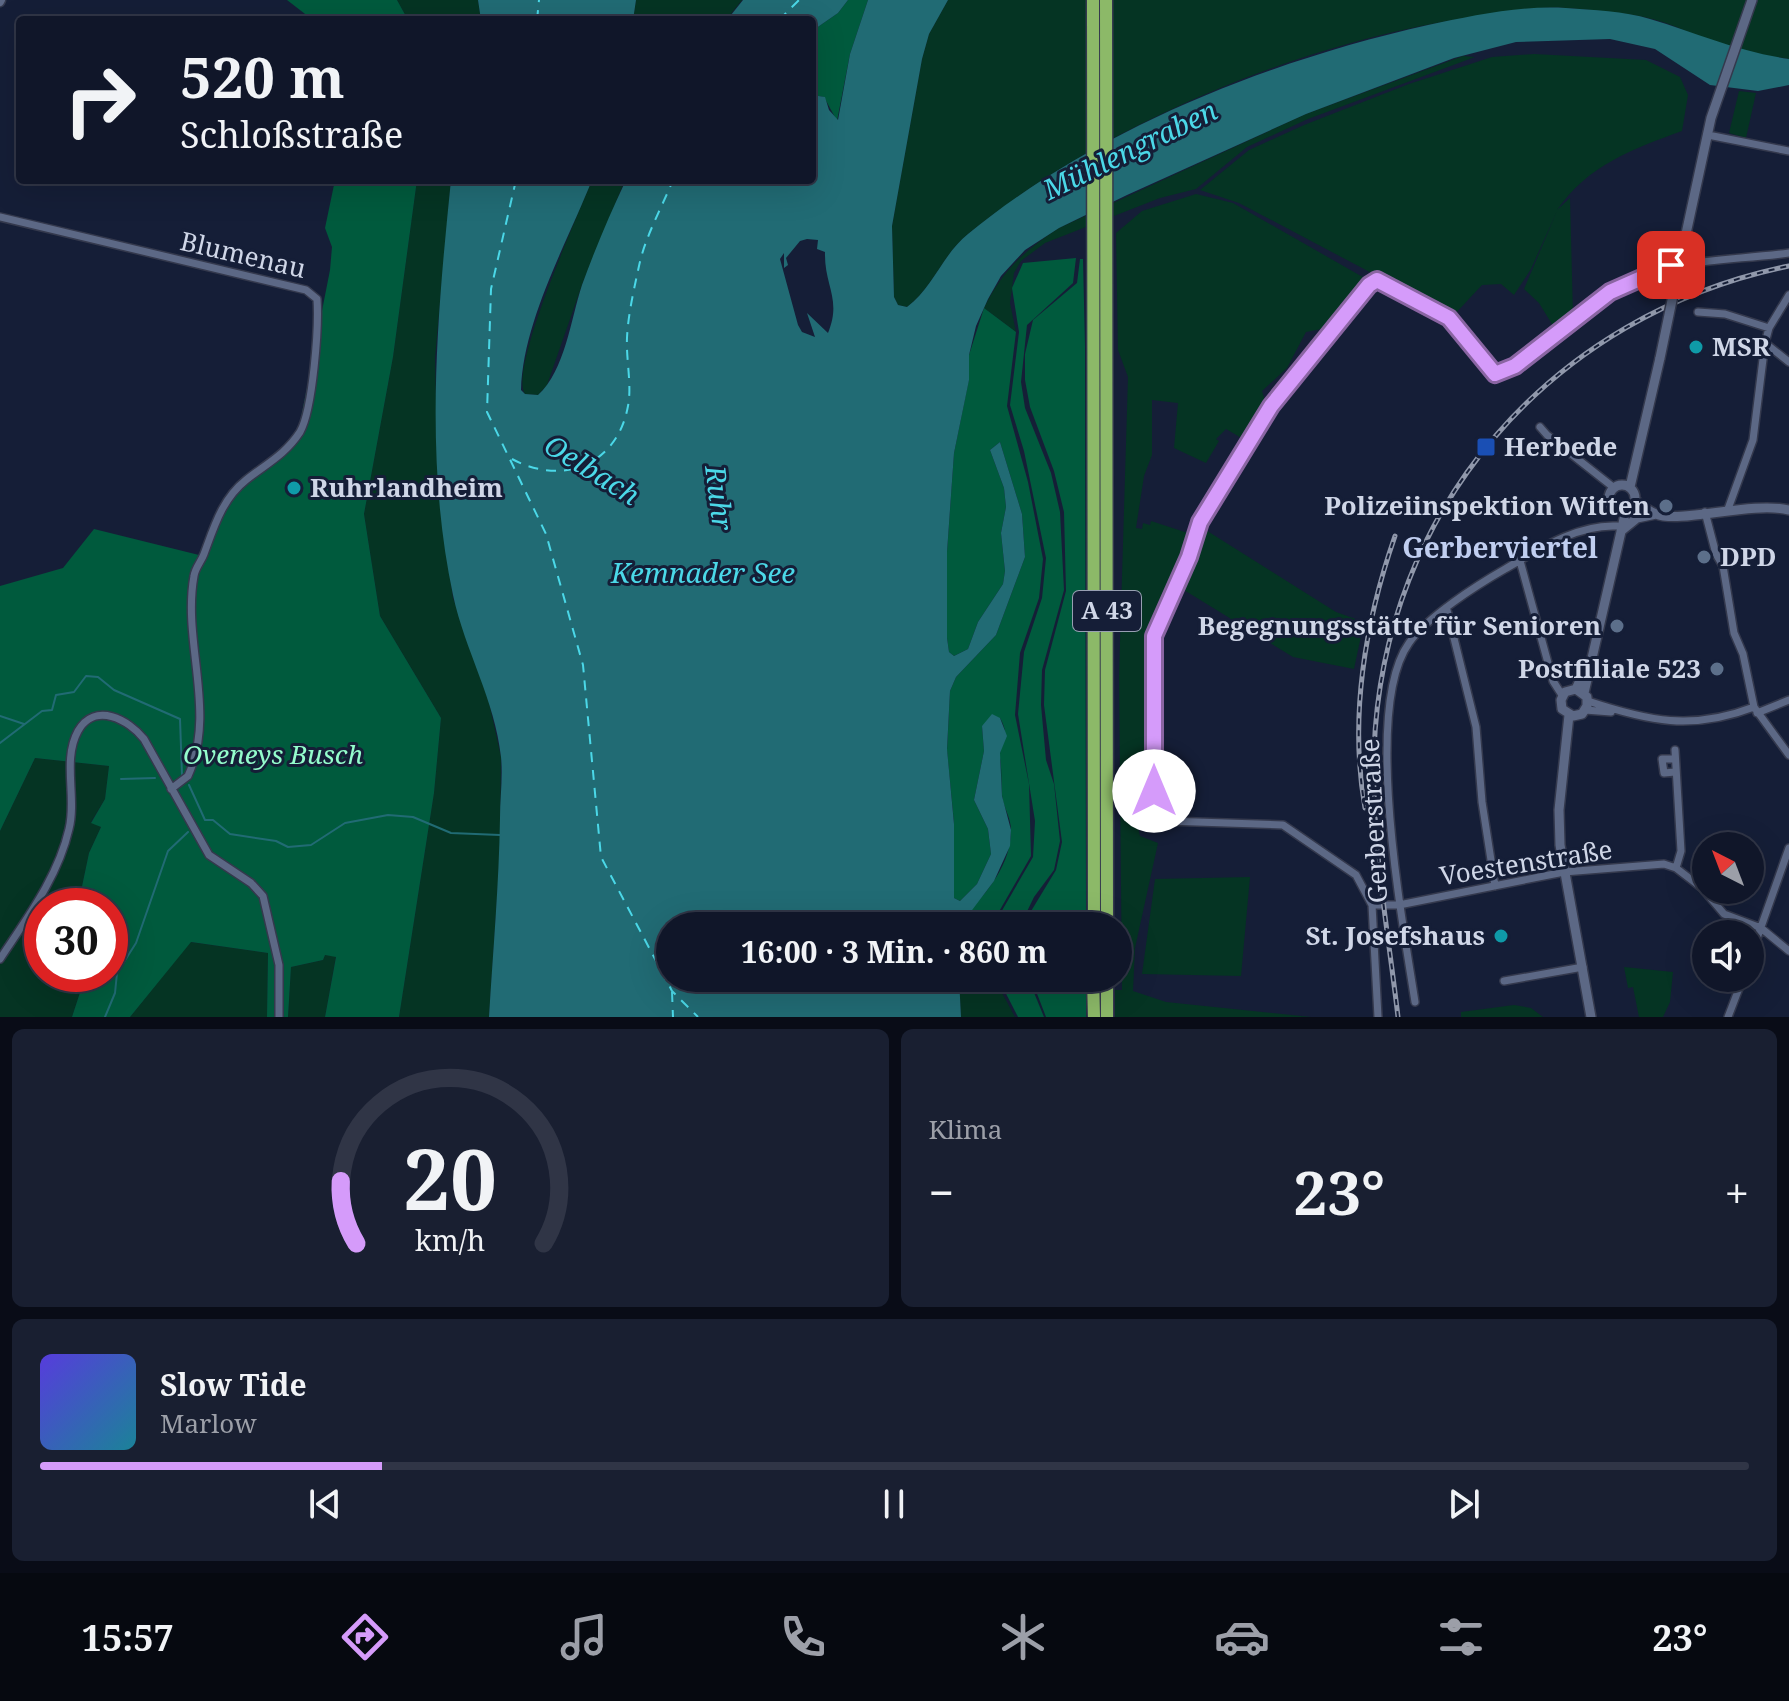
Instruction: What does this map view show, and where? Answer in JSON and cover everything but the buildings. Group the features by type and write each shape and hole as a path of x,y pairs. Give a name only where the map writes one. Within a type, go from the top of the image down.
{"highway":[{"name":"A 43","path":"1093,0 1100,299 1107,912"},
{"name":"A 43","path":"1094,912 1106,0"},
{"path":"1093,992 1094,1017"},
{"path":"1107,992 1107,1017"}],"main road":[{"path":"1653,515 1608,499 1621,486 1641,438 1701,160 1718,94 1752,0"},
{"path":"1591,1017 1564,872 1559,810 1566,743 1580,704 1626,507 1621,486"},
{"path":"1619,528 1637,518 1653,515 1728,509 1789,510"},
{"path":"1562,695 1580,704 1562,709 1562,695"}],"street":[{"path":"1713,136 1789,151"},
{"name":"Blumenau","path":"0,217 306,290 317,299 316,343 302,428 286,451 247,479 233,495 212,525 196,569 192,633 201,705 188,776 171,789"},
{"path":"1378,1017 1372,905 1356,875 1283,825 1167,821 1151,825 1154,636 1206,508 1271,406 1359,296 1377,280 1449,318 1493,373 1515,366 1576,316 1643,275 1671,265 1789,253"},
{"path":"1728,509 1753,440 1769,328 1789,295"},
{"path":"1698,312 1725,314 1769,328"},
{"path":"1765,343 1789,362"},
{"path":"1540,427 1621,486"},
{"path":"1705,512 1716,554 1723,566 1734,633 1743,654 1755,710 1789,755"},
{"name":"Gerberstraße","path":"1415,1002 1399,905 1387,782 1393,693 1400,658 1410,642 1482,583 1590,528 1619,528"},
{"path":"1520,561 1553,681 1562,695"},
{"path":"1447,610 1476,727 1482,802 1495,886"},
{"path":"1580,704 1662,722 1721,720 1789,700"},
{"path":"0,959 45,890 69,832 71,758 77,733 85,723 104,715 135,727 209,855 251,883 263,896 279,965 279,1017"},
{"path":"1675,772 1664,773 1662,759 1675,754 1681,851 1676,868 1724,914 1740,920"},
{"path":"1764,920 1789,848"},
{"name":"Voestenstraße","path":"1372,905 1399,905 1564,872 1664,864 1676,868"},
{"path":"1764,930 1789,951"},
{"path":"1504,981 1583,967"},
{"path":"1728,1017 1738,992"}],"shaded area":[{"path":"397,0 478,0 480,16 406,16"},
{"path":"636,0 742,0 729,16 634,16"},
{"path":"948,0 1789,0 1789,59 1729,48 1644,17 1556,8 1517,10 1420,26 1352,43 1282,64 1214,91 1147,121 1082,156 1022,193 968,234 951,252 924,291 907,307 898,305 894,297 892,226 922,59 929,34"},
{"path":"1534,54 1646,60 1680,77 1688,95 1682,131 1629,152 1597,170 1569,194 1557,210 1570,198 1573,315 1555,329 1539,303 1524,289 1557,211 1531,269 1514,295 1501,284 1482,285 1453,316 1239,203 1200,190 1249,150 1304,125 1409,84 1492,57"},
{"path":"1463,56 1475,57 1308,119 1247,147 1196,189 1160,198 1045,243 1021,261 1014,273 1010,303 1016,332 984,308 1016,262 1059,228 1306,114"},
{"path":"1739,91 1756,93 1746,138 1729,133"},
{"path":"416,184 451,184 435,358 437,440 443,528 453,598 485,684 501,757 500,854 489,1017 399,1017 434,793 441,718 380,616 364,514 393,357"},
{"path":"590,184 623,184 583,282 547,385 538,395 525,394 522,379 526,355"},
{"path":"1196,194 1233,203 1368,280 1331,327 1306,332 1287,368 1262,391 1266,404 1245,440 1226,429 1216,439 1219,441 1206,463 1174,448 1178,403 1152,400 1152,455 1144,476 1136,528 1142,529 1143,523 1150,525 1151,521 1191,534 1162,607 1153,619 1147,668 1150,790 1137,824 1140,836 1158,843 1135,948 1133,991 1166,1002 1311,1017 1115,1017 1115,992 1132,992 1132,912 1121,912 1119,676 1128,377 1118,350 1116,233 1142,211"},
{"path":"1201,527 1336,612 1364,622 1354,669 1293,657 1179,587"},
{"path":"35,758 109,766 105,799 91,822 101,827 89,853 82,888 24,888 24,992 80,992 72,1017 0,1017 0,831"},
{"path":"1250,877 1241,976 1142,974 1155,879"},
{"path":"190,942 268,953 267,1017 130,1017"},
{"path":"325,955 336,956 325,1017 288,1017 291,967 323,960"},
{"path":"1624,967 1673,972 1670,1002 1663,1017 1639,1017 1633,987 1628,988"},
{"path":"960,992 1002,992 1015,1017 961,1017"},
{"path":"1514,1005 1531,1008 1543,1017 1461,1017 1461,1012"}],"green space":[{"path":"287,0 397,0 406,16 308,16"},
{"path":"848,0 868,0 850,54 837,121 824,97 816,96 816,28 838,13"},
{"name":"Oveneys Busch","path":"334,184 416,184 393,357 364,514 380,616 441,718 434,793 399,1017 325,1017 336,957 325,955 323,960 291,967 288,1017 267,1017 268,953 191,942 130,1017 72,1017 80,992 128,992 128,888 82,888 89,853 101,827 91,823 105,799 109,766 35,758 0,831 0,586 63,568 94,529 199,555 212,525 245,475 277,454 299,428 332,247 325,228"},
{"path":"1076,258 1073,283 1027,325 1021,382 1025,408 1051,473 1060,512 1064,590 1042,670 1041,705 1046,760 1054,784 1060,841 1054,870 1027,912 1001,912 1033,857 1035,821 1018,714 1024,652 1042,598 1046,558 1024,451 1010,405 1019,332 1012,288 1023,263"},
{"path":"1080,259 1083,259 1086,912 1030,912 1056,870 1062,842 1044,705 1045,670 1066,591 1064,512 1054,471 1030,407 1025,380 1025,354 1033,320 1077,283"},
{"path":"984,308 1016,332 1007,406 1028,482 1043,559 1039,598 1020,653 1015,715 1029,784 1031,856 999,912 968,912 997,877 1010,842 1011,825 1003,799 1000,758 1005,731 1000,718 982,726 984,751 974,800 988,829 991,854 977,884 960,901 954,898 953,889 954,823 947,750 950,691 956,677 996,635 1025,557 1022,514 1000,442 990,450 1004,488 1006,507 1001,533 1005,571 1003,584 978,622 968,649 954,656 949,652 947,638 947,552 954,453 969,379 969,355"},
{"path":"1005,992 1034,992 1044,1017 1018,1017"},
{"path":"1036,992 1086,992 1086,1017 1046,1017"}],"water":[{"path":"478,0 636,0 634,16 480,16"},
{"path":"743,0 848,0 838,13 816,28 816,16 730,16"},
{"name":"Kemnader See","path":"868,0 948,0 929,34 922,59 892,226 894,297 898,305 907,307 924,291 951,252 968,234 1018,196 1071,162 1128,131 1246,79 1368,40 1479,15 1549,8 1640,16 1735,47 1789,59 1789,85 1758,91 1710,85 1655,49 1610,39 1516,42 1454,58 1306,114 1127,195 1059,228 1025,250 1001,276 976,326 954,453 947,552 947,638 949,652 954,656 968,649 978,622 1003,584 1005,571 1001,533 1006,507 1004,488 990,450 1000,442 1022,514 1025,557 996,635 956,677 950,691 947,749 954,824 954,898 960,901 977,884 991,854 988,829 974,800 984,751 982,726 992,714 1000,718 1007,736 1000,753 1002,796 1011,830 1010,846 994,881 971,912 656,912 656,992 960,992 961,1017 489,1017 501,757 493,716 453,595 438,492 438,336 451,184 590,184 548,283 529,337 521,390 525,394 538,395 561,358 582,285 624,184 816,184 816,96 825,97 829,110 838,120 850,54","holes":["807,239 818,240 817,249 825,252 833,301 832,321 828,333 807,313 815,337 802,332 798,325 780,259 784,253 784,268 788,265 786,258 800,241"]}],"waterway":[{"path":"0,743 42,711 52,710 56,695 74,692 86,676 98,677 114,690 180,719 182,775"},
{"path":"0,716 24,724"},
{"path":"121,779 155,778"},
{"path":"189,785 205,820 213,820 230,834 276,841 288,847 311,845 345,823 388,815 413,817 451,833 500,835"},
{"path":"105,1017 115,993 117,973 136,943 168,851 188,832"}],"ferry route":[{"path":"537,16 539,0"},
{"path":"783,16 799,0"},
{"path":"515,184 491,289 487,412 546,534 583,665 601,857 672,991 698,1017"},
{"path":"512,459 550,471 568,470 600,456 622,427 629,390 628,329 639,266 649,233 671,184"},
{"path":"672,992 673,1017"}],"railway":[{"path":"1398,1017 1378,852 1374,752 1384,663 1409,580 1447,504 1496,436 1556,377 1626,328 1704,291 1789,266"},
{"path":"1365,808 1359,740 1363,670 1375,602 1395,536"}],"place":[{"name":"MSR","path":"1696,347"},
{"name":"Herbede","path":"1486,447"},
{"name":"Ruhrlandheim","path":"294,488"},
{"name":"Polizeiinspektion Witten","path":"1666,506"},
{"name":"DPD","path":"1704,557"},
{"name":"Begegnungsstätte für Senioren","path":"1617,626"},
{"name":"Postfiliale 523","path":"1717,669"},
{"name":"St. Josefshaus","path":"1501,936"}],"district":[{"name":"Gerberviertel","path":"1500,548"}],"route":[{"path":"1154,791 1154,636 1189,557 1200,522 1271,406 1369,285 1377,280 1449,318 1495,374 1515,366 1556,331 1610,292 1671,265"}],"water label":[{"name":"Mühlengraben","path":"1130,150"},
{"name":"Oelbach","path":"592,470"},
{"name":"Ruhr","path":"719,498"}]}
